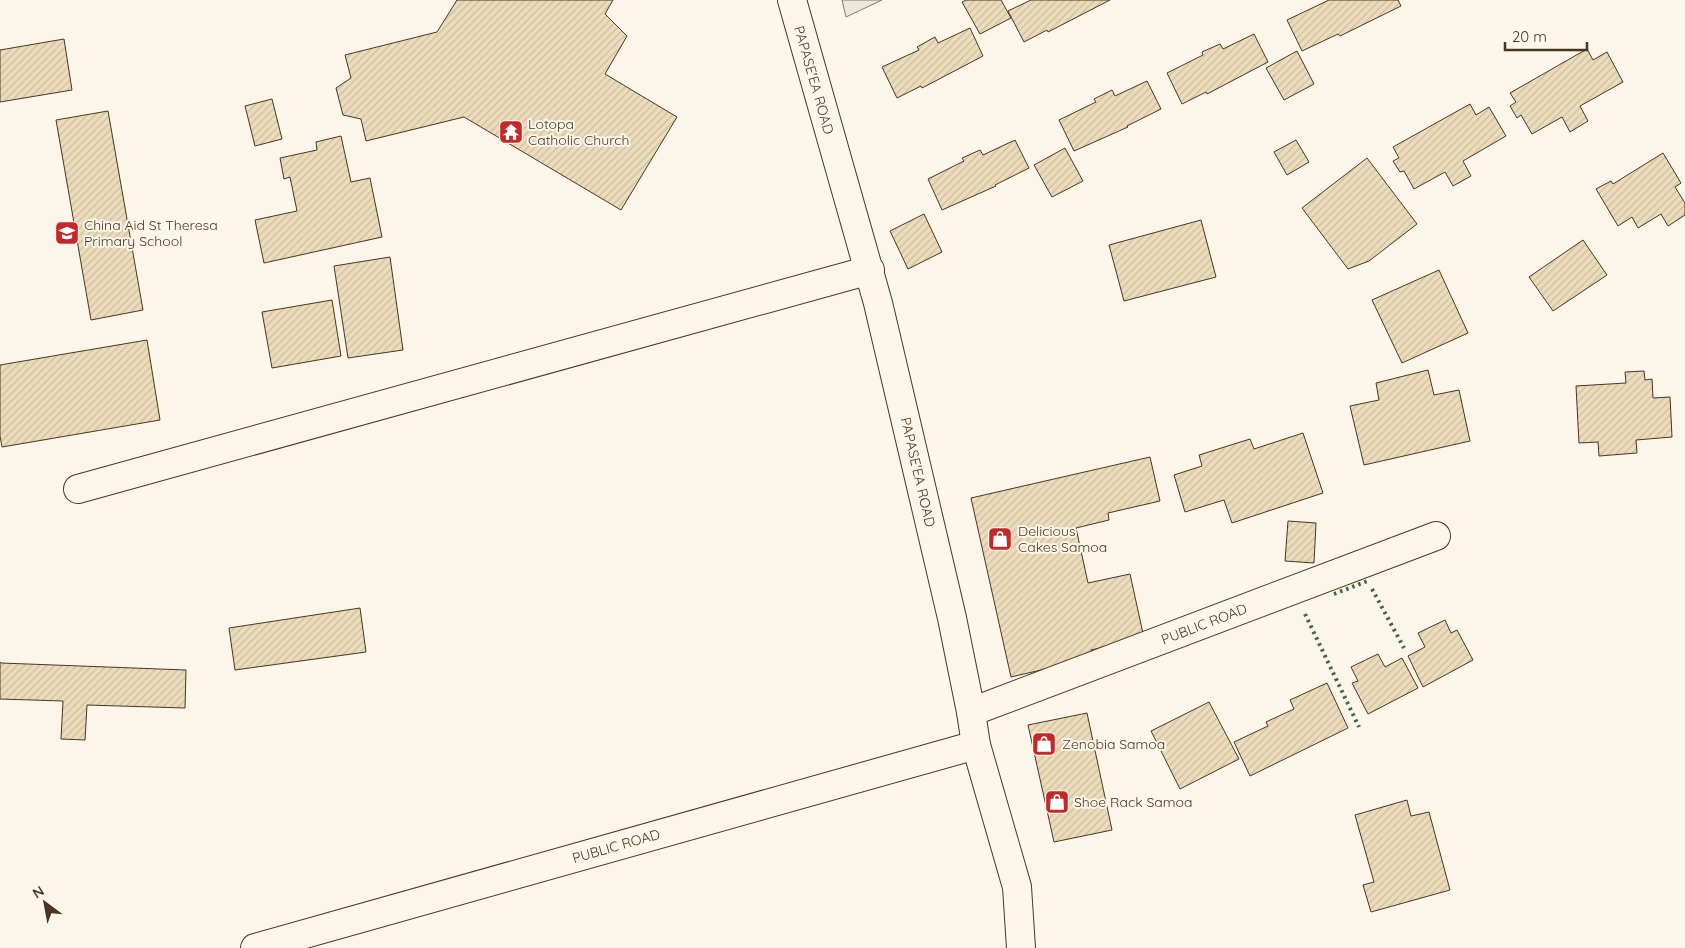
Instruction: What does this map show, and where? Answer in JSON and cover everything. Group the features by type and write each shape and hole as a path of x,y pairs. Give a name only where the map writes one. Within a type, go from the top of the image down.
{"street":[{"name":"PAPASE'EA ROAD","path":"792,0 870,270 947,599 971,712 976,745 1017,887 1021,948"},
{"path":"78,489 870,270"},
{"name":"PUBLIC ROAD","path":"971,712 1436,536"},
{"name":"PUBLIC ROAD","path":"255,948 976,745"}],"shaded area":[{"path":"842,0 882,0 846,17"}],"building":[{"path":"457,0 613,0 605,14 627,36 605,74 677,117 621,210 464,117 366,141 361,119 343,115 336,88 351,78 345,55 437,32"},
{"path":"966,0 1001,0 1011,18 980,34 962,2"},
{"path":"1031,0 1110,0 1048,32 1047,30 1024,42 1008,11"},
{"path":"1329,0 1398,0 1401,6 1340,36 1338,34 1302,51 1287,20"},
{"path":"970,28 983,56 922,88 921,86 897,98 882,67 919,50 917,47 935,37 938,43"},
{"path":"1254,34 1268,62 1207,94 1206,92 1182,104 1167,73 1203,55 1202,52 1220,44 1223,49"},
{"path":"64,39 72,90 0,102 0,50"},
{"path":"1587,49 1593,60 1607,52 1623,82 1580,106 1588,121 1570,132 1562,117 1532,134 1521,115 1517,118 1510,106 1516,102 1510,93"},
{"path":"1297,51 1314,84 1284,100 1266,68"},
{"path":"1147,81 1161,109 1128,127 1074,151 1059,120 1096,102 1094,99 1112,90 1115,96"},
{"path":"272,99 282,139 255,146 245,106"},
{"path":"1470,104 1476,115 1489,107 1506,136 1463,161 1471,176 1453,186 1445,172 1414,189 1404,171 1400,172 1393,161 1399,158 1393,147"},
{"path":"108,111 143,310 91,320 56,120"},
{"path":"341,136 351,182 370,178 382,237 264,263 255,220 297,211 290,177 284,179 280,158 317,150 316,142"},
{"path":"1015,140 1029,168 996,186 942,210 928,179 964,161 962,158 980,150 983,155"},
{"path":"1296,140 1309,162 1287,175 1274,152"},
{"path":"1065,148 1083,181 1052,197 1034,165"},
{"path":"1663,153 1681,183 1675,187 1685,203 1685,215 1668,226 1661,214 1638,228 1632,217 1618,226 1596,189 1611,181 1613,184"},
{"path":"1367,158 1417,224 1369,261 1348,269 1302,208"},
{"path":"924,214 942,252 908,269 890,231"},
{"path":"1201,220 1216,277 1124,301 1109,245"},
{"path":"1583,240 1607,275 1553,311 1529,277"},
{"path":"390,257 403,350 348,358 334,266"},
{"path":"1439,270 1468,333 1402,363 1372,300"},
{"path":"332,300 341,356 272,368 262,312"},
{"path":"147,340 160,420 2,447 0,436 0,365"},
{"path":"1428,370 1434,395 1459,390 1470,441 1364,465 1350,406 1379,400 1376,383"},
{"path":"1644,371 1645,380 1652,379 1653,398 1670,397 1672,437 1636,440 1637,453 1599,456 1598,442 1579,443 1576,386 1626,383 1625,372"},
{"path":"1303,433 1323,493 1232,523 1224,500 1185,512 1174,475 1202,466 1199,455 1250,439 1254,449"},
{"path":"1150,457 1160,501 1108,513 1109,520 1076,528 1088,583 1130,574 1144,638 1091,650 1093,658 1011,677 971,498"},
{"path":"1288,521 1316,523 1314,563 1285,561"},
{"path":"360,608 366,652 235,670 229,628"},
{"path":"1445,620 1451,633 1457,630 1473,660 1423,687 1408,656 1425,647 1418,633"},
{"path":"1378,654 1385,667 1402,658 1418,688 1368,714 1352,683 1358,681 1351,667"},
{"path":"0,662 186,670 185,708 87,705 85,740 61,739 63,701 0,699"},
{"path":"1327,683 1348,728 1250,776 1234,742 1268,726 1266,722 1294,709 1290,700"},
{"path":"1209,702 1239,759 1180,789 1151,731"},
{"path":"1087,713 1112,830 1054,842 1028,725"},
{"path":"1407,800 1411,816 1429,812 1450,890 1371,912 1363,885 1374,882 1355,815"}],"hedge":[{"path":"1334,594 1370,580"},
{"path":"1372,589 1404,648"},
{"path":"1305,614 1359,727"}],"place":[{"name":"Lotopa Catholic Church","path":"511,132"},
{"name":"China Aid St Theresa Primary School","path":"67,233"},
{"name":"Delicious Cakes Samoa","path":"1000,539"},
{"name":"Zenobia Samoa","path":"1044,744"},
{"name":"Shoe Rack Samoa","path":"1057,802"}]}
